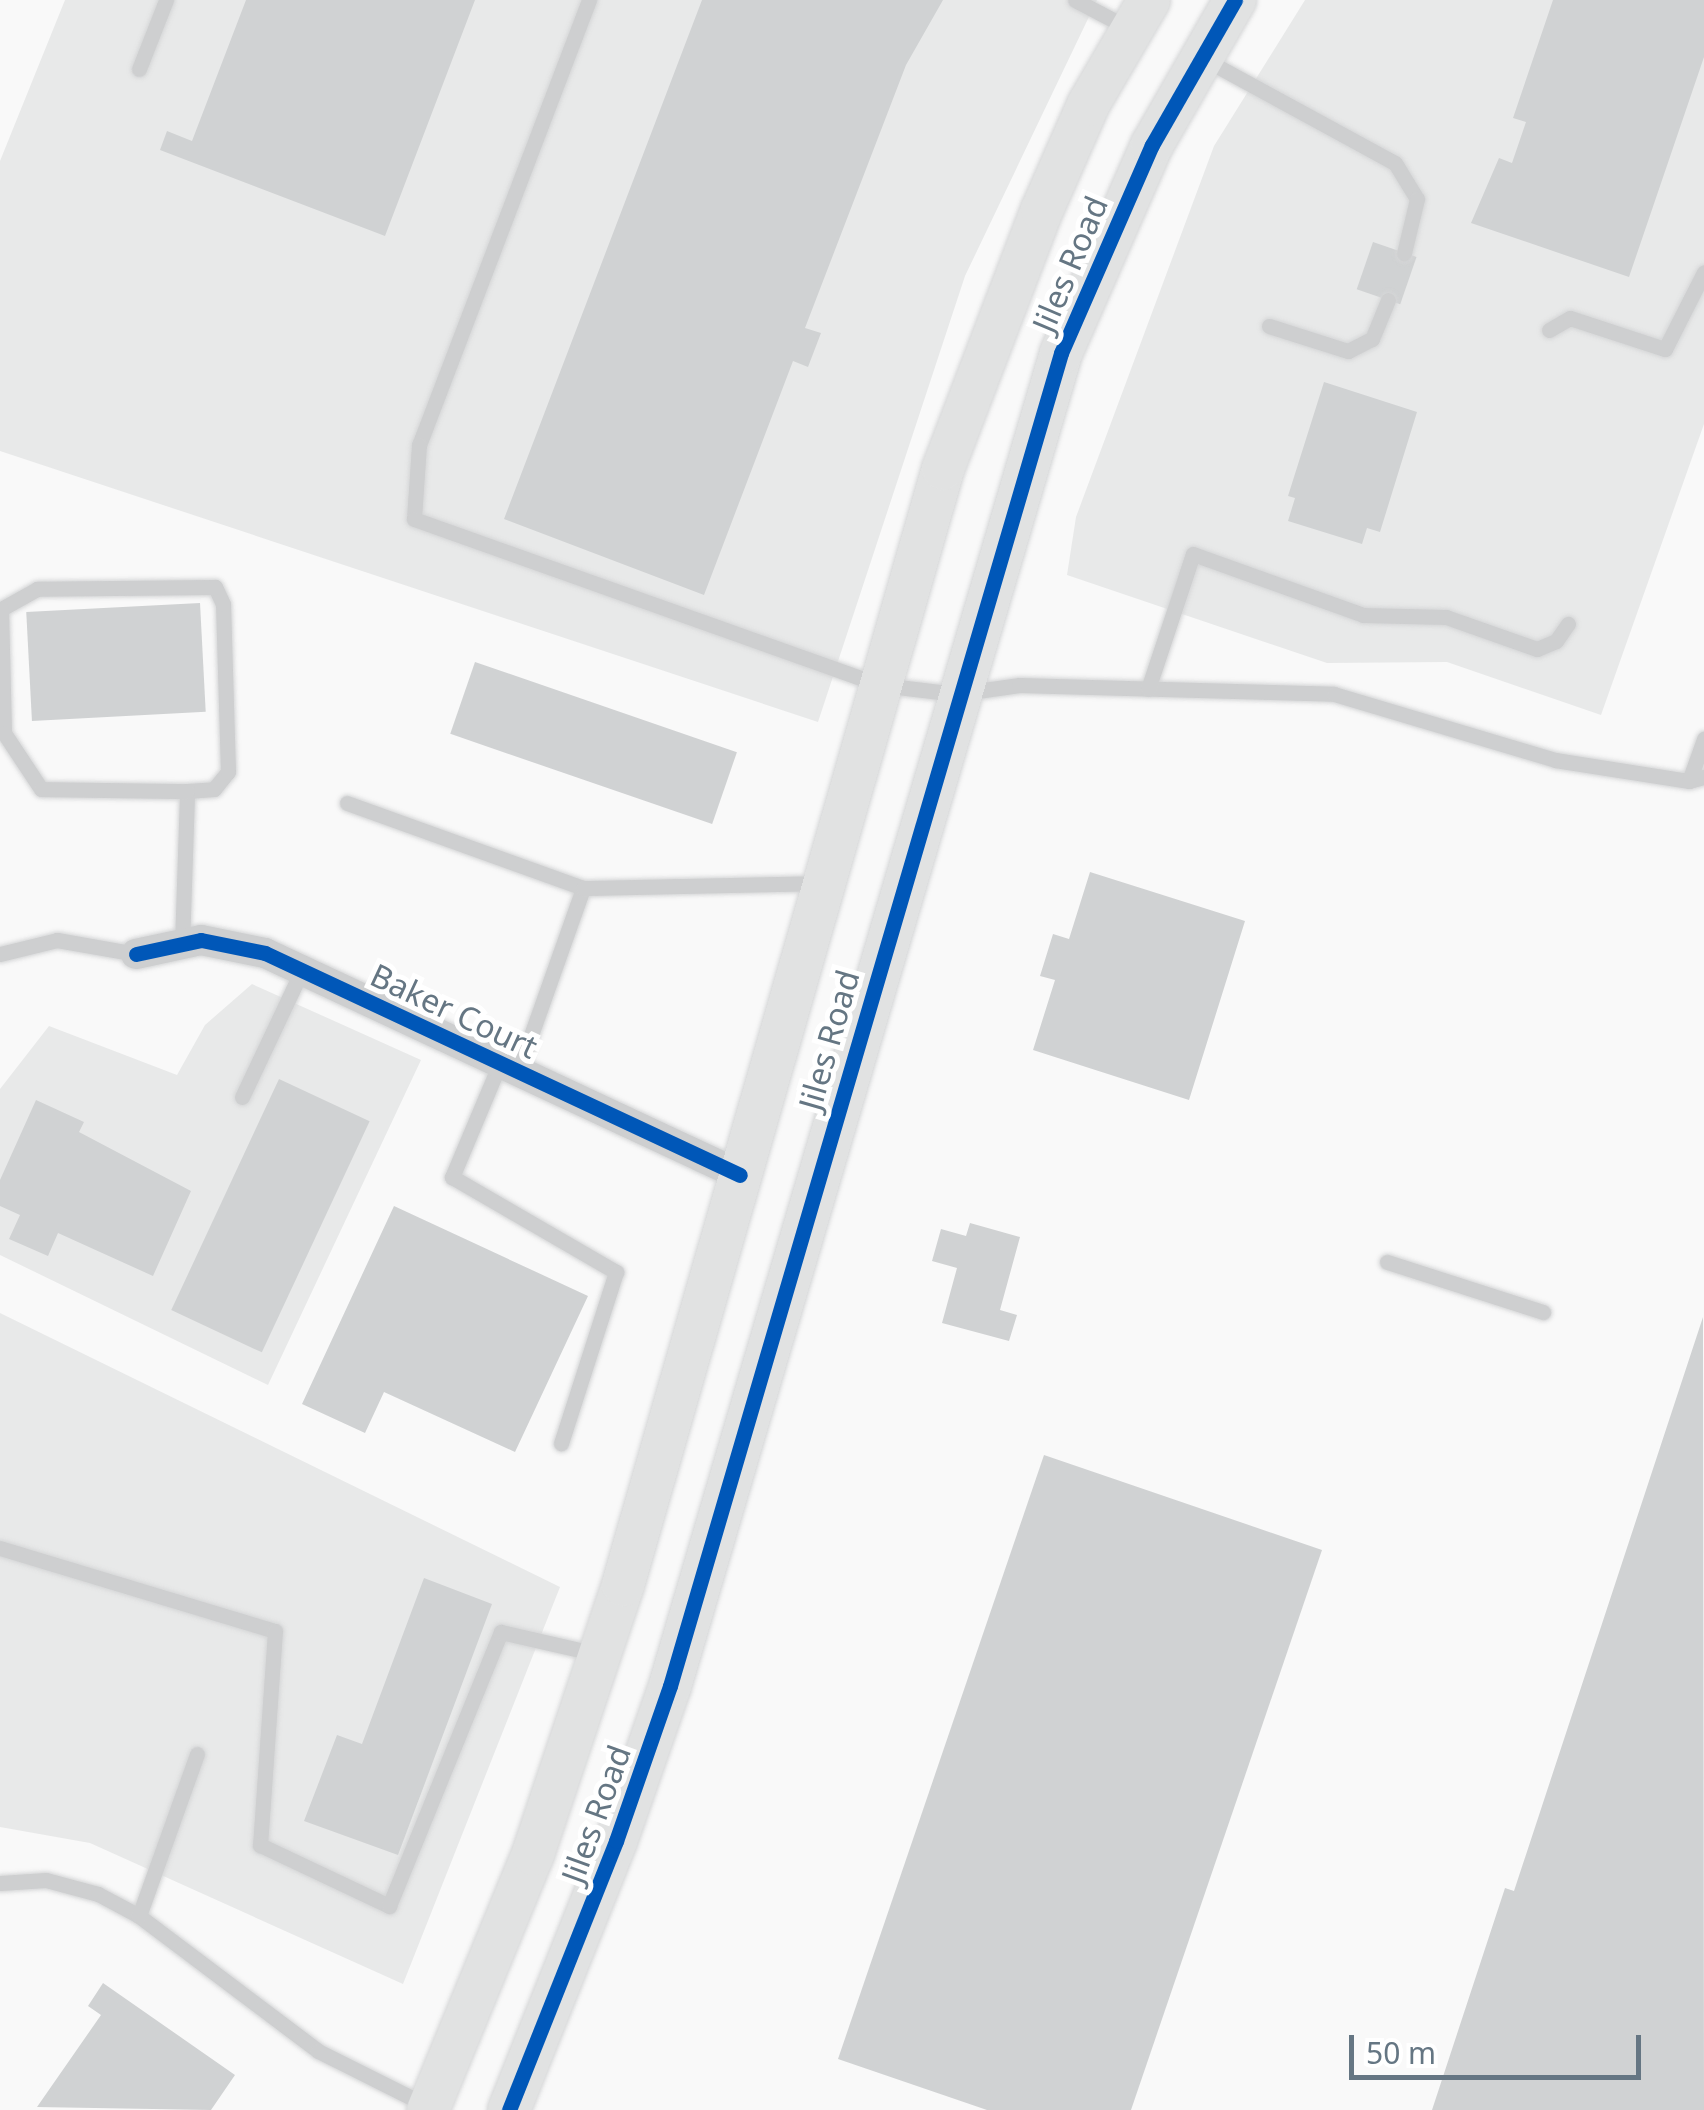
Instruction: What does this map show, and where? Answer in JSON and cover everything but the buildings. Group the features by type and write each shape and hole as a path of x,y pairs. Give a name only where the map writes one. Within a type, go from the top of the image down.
{"street":[{"name":"Jiles Road","path":"509,2110 575,1950 670,1686 956,694 1061,353 1152,145 1235,0"},
{"name":"Jiles Road","path":"431,2109 532,1854 601,1656 822,883 990,336 1088,105 1140,15"},
{"name":"Baker Court","path":"136,954 201,940 265,952 740,1175"}],"lane":[{"path":"139,69 166,0"},
{"path":"589,0 420,445 414,519 881,685 956,694 1019,685 1334,694 1555,760 1697,779 1704,739"},
{"path":"1076,0 1140,15"},
{"path":"1200,57 1334,134 1369,147 1395,164 1417,199 1404,253"},
{"path":"1549,330 1570,318 1664,349 1704,272"},
{"path":"1269,326 1348,351 1372,339 1388,300"},
{"path":"1148,689 1193,554 1363,616 1446,617 1537,648 1556,641 1568,624"},
{"path":"214,587 223,604 228,772 214,790 186,791 41,789 4,733 1,609 37,589 214,587"},
{"path":"182,944 186,791"},
{"path":"347,803 583,888 822,883"},
{"path":"561,1443 616,1272 452,1177 509,1068 583,888"},
{"path":"0,954 58,940 136,954"},
{"path":"242,1097 302,970"},
{"path":"1386,1262 1543,1312"},
{"path":"0,1548 275,1631 260,1846 389,1906 501,1632 601,1656"},
{"path":"139,1916 197,1754"},
{"path":"0,1883 46,1880 98,1894 139,1916 318,2051 431,2109"}],"shaded area":[{"path":"65,0 1097,0 965,276 818,722 0,451 0,161"},
{"path":"1305,0 1704,0 1704,424 1601,715 1447,662 1327,663 1067,575 1076,517 1214,146"},
{"path":"252,984 421,1060 268,1385 0,1255 0,1089 49,1026 177,1075 205,1025"},
{"path":"0,1313 560,1587 403,1984 90,1843 0,1827"}],"cycle path":[{"path":"509,2110 616,1841 670,1686 1061,353 1152,145 1235,0"},
{"path":"136,954 201,940 265,953 740,1175"}]}
